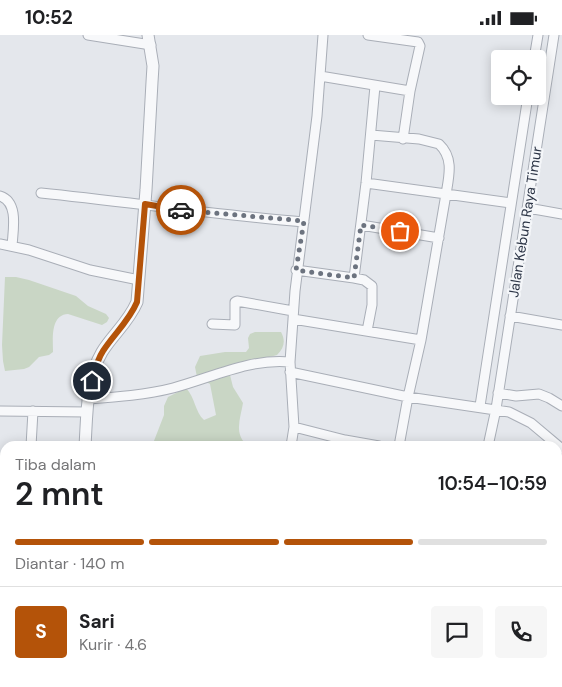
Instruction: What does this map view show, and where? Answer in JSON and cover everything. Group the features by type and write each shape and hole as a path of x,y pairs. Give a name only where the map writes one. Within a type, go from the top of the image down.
{"street":[{"path":"85,441 88,399 96,365 102,351 132,313 137,302 152,82 149,40 88,35"},
{"path":"293,441 294,427 290,372 285,361 293,315 296,270 317,116 323,35"},
{"path":"368,35 418,42 420,46 410,91 403,139"},
{"path":"536,50 538,35"},
{"name":"Jalan Kebun Raya Timur","path":"491,441 554,35"},
{"path":"320,76 410,91"},
{"path":"354,278 366,183 375,86"},
{"name":"Jalan Kebun Raya Timur","path":"480,406 527,105"},
{"path":"371,135 439,143 446,150 450,163 421,340 400,441"},
{"path":"366,183 511,203"},
{"path":"41,193 145,204 203,213 304,221"},
{"path":"0,196 6,198 12,207 12,246"},
{"path":"528,208 562,214"},
{"path":"361,225 439,238"},
{"path":"0,244 90,270 139,280"},
{"path":"296,270 364,280 372,286 372,305 367,331"},
{"path":"212,324 235,325 235,302 237,301 367,331 421,340"},
{"path":"510,316 562,325"},
{"path":"88,399 162,391 242,367 285,361"},
{"path":"290,372 408,397 480,406 509,412 530,423 552,441"},
{"path":"498,393 516,396 539,394 550,398 562,406"},
{"path":"0,411 87,412"},
{"path":"31,441 33,411"},
{"path":"294,427 339,441"}],"green space":[{"path":"5,277 29,280 76,296 88,306 106,314 109,318 102,325 68,314 62,315 55,323 53,352 39,357 29,367 24,369 5,371 2,345"},
{"path":"255,332 281,332 284,341 283,347 277,355 240,365 230,375 233,387 243,403 239,429 244,441 154,441 164,415 164,406 168,397 186,388 204,420 216,415 210,384 197,377 195,367 200,356 225,352 246,352 249,348 248,338 250,334"}],"way so far":[{"path":"181,210 304,221 296,270 354,278 361,225 400,231"}],"route":[{"path":"92,381 102,351 124,326 137,302 145,204 181,210"}]}
